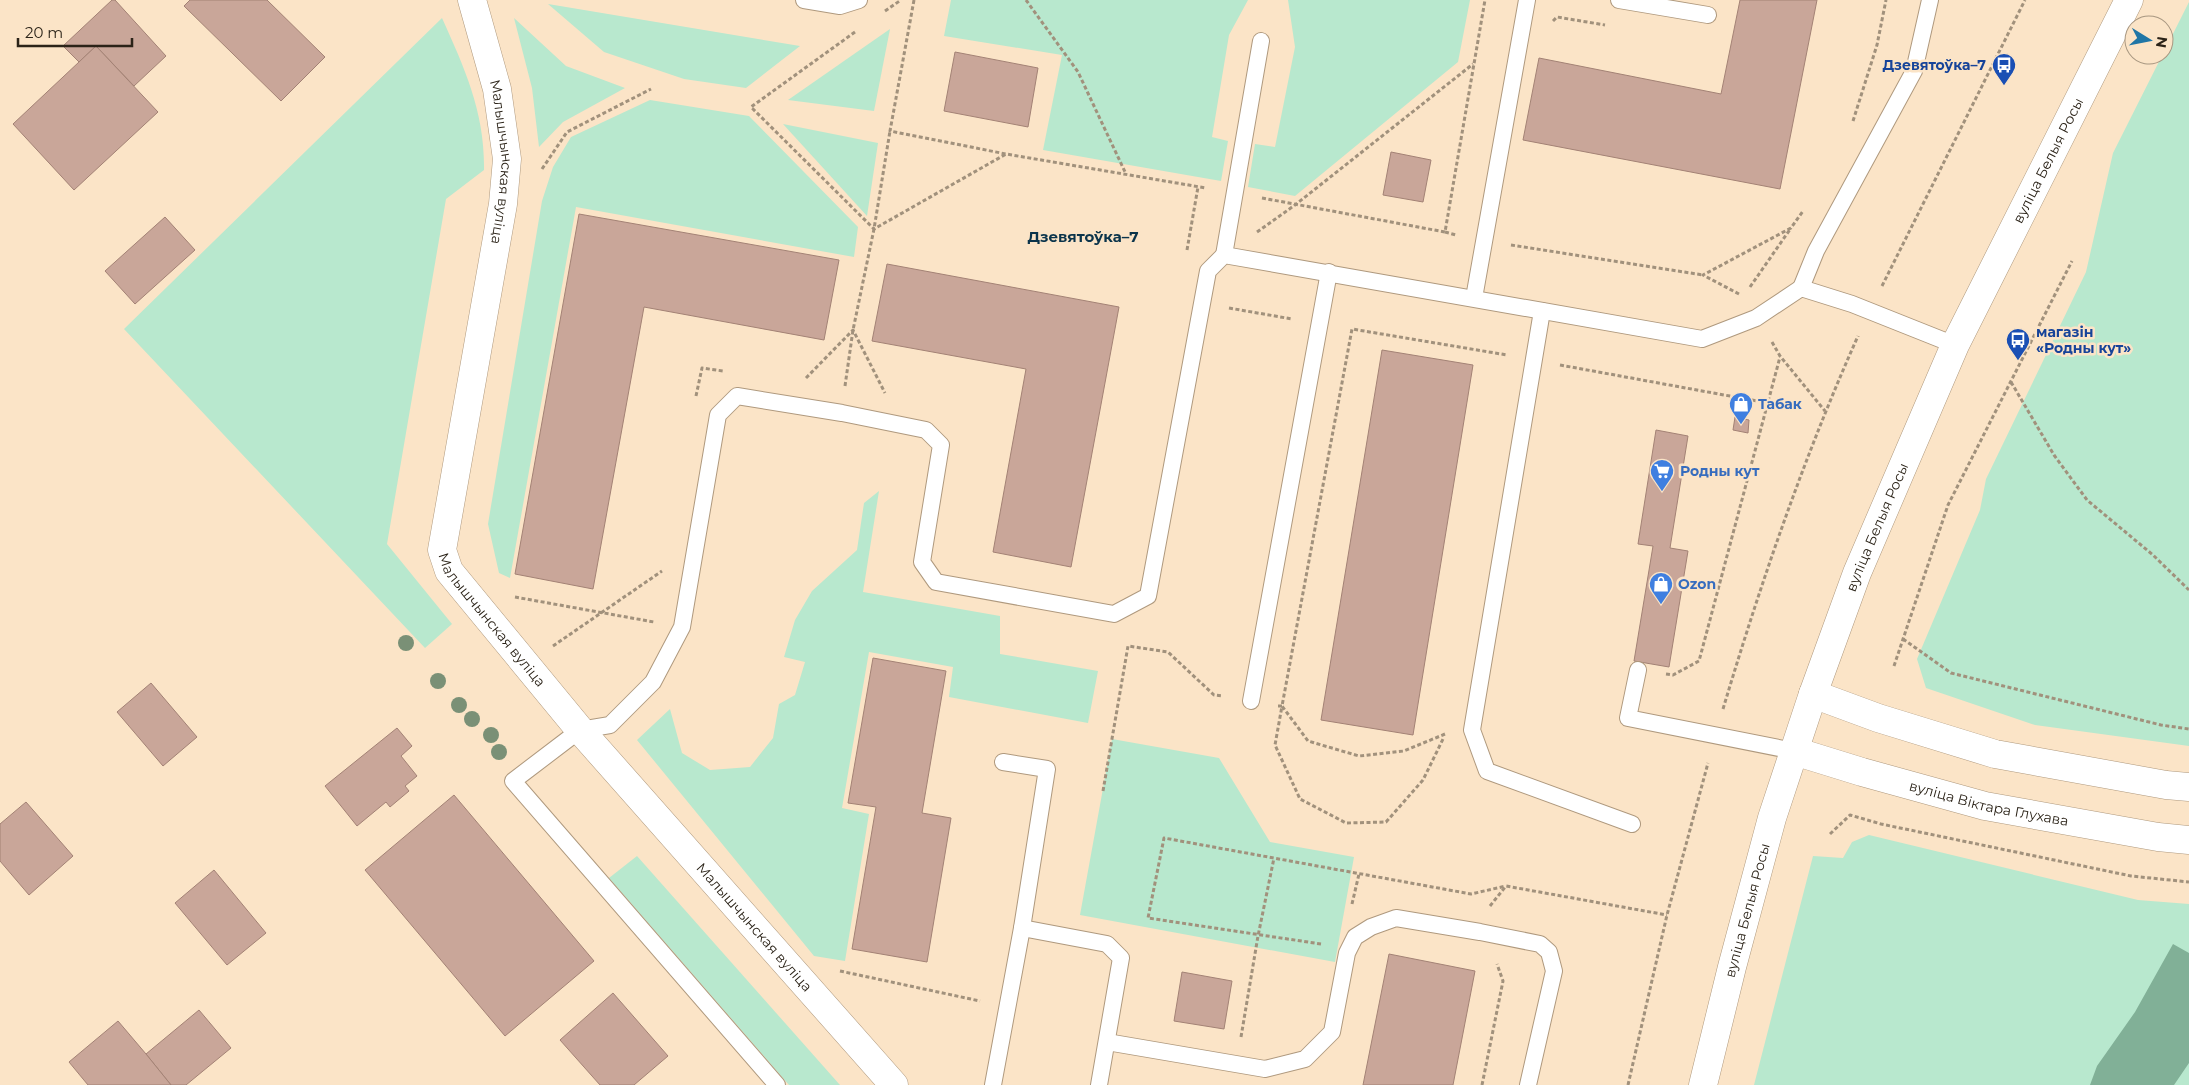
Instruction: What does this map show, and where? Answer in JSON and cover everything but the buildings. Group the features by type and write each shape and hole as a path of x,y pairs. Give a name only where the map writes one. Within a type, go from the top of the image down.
{"street":[{"name":"Малышчынская вуліца","path":"472,0 498,89 507,159 503,204 442,550 449,571 580,730 894,1085"},
{"name":"вуліца Белыя Росы","path":"1703,1085 1772,818 1813,694 1857,574 1955,345 2129,0"},
{"path":"1813,694 1878,718 1995,754 2166,786 2189,787"},
{"name":"вуліца Віктара Глухава","path":"1794,751 1985,806 2158,837 2189,840"}],"lane":[{"path":"804,0 840,6 859,0"},
{"path":"1474,298 1528,0"},
{"path":"1619,0 1708,15"},
{"path":"1224,255 1702,339 1756,318 1801,288 1816,251 1914,71 1930,0"},
{"path":"776,1085 513,781 580,730 610,725 652,682 682,627 718,415 737,396 842,413 926,430 941,445 922,562 936,582 1114,614 1148,596 1208,271 1224,255 1261,41"},
{"path":"1251,701 1329,272"},
{"path":"1801,288 1869,311 1955,345"},
{"path":"1542,311 1472,730 1487,771 1632,824"},
{"path":"1638,670 1628,718 1794,751"},
{"path":"993,1085 1022,928 1048,770 1003,762"},
{"path":"1107,1042 1266,1068 1305,1059 1332,1032 1347,953 1355,937 1370,927 1396,918 1540,944 1549,952 1554,971 1528,1085"},
{"path":"1022,928 1107,944 1121,958 1099,1085"}],"path":[{"path":"877,17 900,0"},
{"path":"842,413 853,330 874,229 914,0"},
{"path":"1026,0 1078,72 1126,175"},
{"path":"1444,232 1485,0"},
{"path":"1850,128 1877,44 1886,0"},
{"path":"1628,1085 1667,915 1715,736 1752,613 1825,411 1869,311 2025,0"},
{"path":"1552,22 1557,17 1606,25"},
{"path":"861,28 751,107 874,229"},
{"path":"1224,255 1295,205 1474,64"},
{"path":"538,174 567,132 651,89"},
{"path":"890,131 1006,154 1234,193 1484,240 1703,275 1743,296 1780,356 1825,411"},
{"path":"874,229 1006,154"},
{"path":"1743,296 1808,204"},
{"path":"1703,275 1791,228"},
{"path":"1894,666 1948,505 2072,261"},
{"path":"1201,304 1511,356"},
{"path":"800,384 853,330"},
{"path":"853,330 887,397"},
{"path":"1352,330 1275,745 1300,800 1346,823 1386,822 1423,780 1446,734 1448,724"},
{"path":"1638,670 1673,675 1699,661 1780,356"},
{"path":"1555,364 1768,403"},
{"path":"2011,382 2054,455 2087,500 2153,555 2189,590"},
{"path":"506,595 682,627"},
{"path":"1903,639 1951,673 2161,725 2189,729"},
{"path":"1102,791 1128,646 1168,652 1214,695 1282,706 1308,741 1359,756 1404,752 1446,734"},
{"path":"1830,834 1850,815 1881,824 2131,876 2189,882"},
{"path":"1330,946 1148,918 1164,838 1471,894 1506,886 1667,915"},
{"path":"1240,1043 1258,936 1274,858"},
{"path":"1351,909 1359,874"},
{"path":"1480,932 1483,914 1506,886"},
{"path":"1482,1085 1503,980 1496,961"},
{"path":"834,970 1007,1006"}],"green space":[{"path":"951,0 1248,0 1229,35 1212,137 1228,141 1221,181 1043,150 1062,55 944,36"},
{"path":"1288,0 1470,0 1458,62 1295,196 1248,187 1255,144 1275,147 1295,47"},
{"path":"2189,2 2189,746 2035,725 1926,688 1917,659 1980,510 1986,479 2086,272 2113,153 2157,65 2174,65 2174,32"},
{"path":"548,4 800,46 746,88 684,79 604,52"},
{"path":"442,18 466,73 477,110 481,129 484,170 446,199 387,544 452,624 425,648 124,329"},
{"path":"514,18 566,66 625,88 563,122 539,147 532,88"},
{"path":"890,29 874,111 788,100"},
{"path":"650,100 749,116 858,227 854,257 576,207 510,578 499,573 488,524 542,201 553,167 571,137"},
{"path":"783,124 878,143 867,216"},
{"path":"879,491 863,592 1000,616 1000,654 1098,671 1088,723 949,697 953,667 869,652 842,808 869,814 845,961 814,956 637,740 670,709 682,753 710,770 750,767 773,738 779,704 795,695 805,662 784,657 795,620 812,591 857,550 864,503"},
{"path":"1112,739 1219,758 1270,842 1354,857 1335,962 1080,915"},
{"path":"1869,835 2138,900 2189,904 2189,1085 1754,1085 1813,856 1843,858 1852,842"},
{"path":"637,856 840,1085 789,1085 609,878"},
{"path":"2173,944 2189,953 2189,1063 2174,1085 2090,1085 2097,1066 2135,1012"}],"place":[{"name":"Дзевятоўка–7","path":"2004,86"},
{"name":"магазін «Родны кут»","path":"2018,361"},
{"name":"Табак","path":"1741,425"},
{"name":"Родны кут","path":"1662,492"},
{"name":"Ozon","path":"1661,605"}],"district":[{"name":"Дзевятоўка–7","path":"1083,236"}]}
